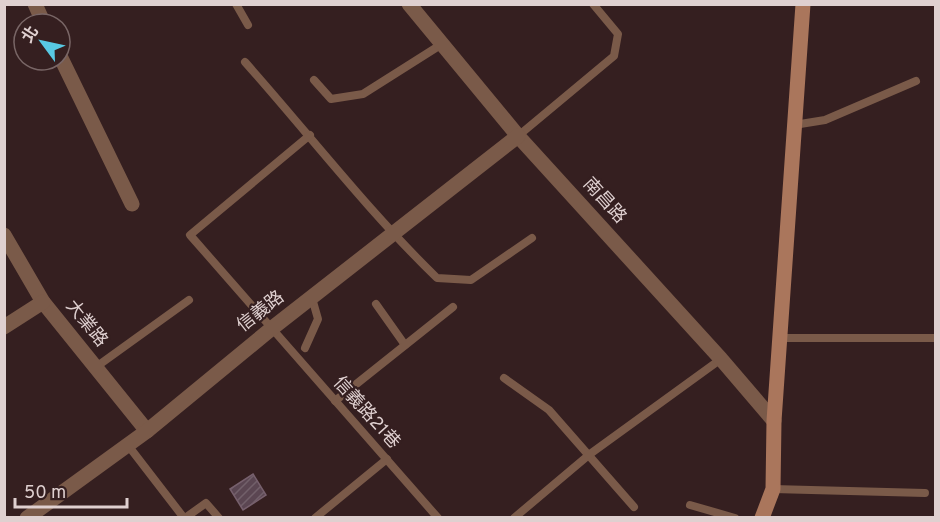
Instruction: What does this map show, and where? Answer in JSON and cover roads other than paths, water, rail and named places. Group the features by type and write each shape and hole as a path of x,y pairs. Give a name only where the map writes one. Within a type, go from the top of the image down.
{"street":[{"name":"南昌路","path":"409,4 518,136 721,359 774,421"},
{"path":"762,518 773,489 774,421 803,4"},
{"path":"68,72 132,204"},
{"name":"信義路","path":"27,518 147,431 271,328 393,236 518,136"},
{"name":"大業路","path":"4,235 43,302 147,431"},
{"path":"4,327 43,302"}],"lane":[{"path":"237,4 248,25"},
{"path":"518,136 614,56 618,34 593,4"},
{"path":"314,80 331,99 363,93 442,44"},
{"path":"245,62 310,135 393,236 437,278 471,280 532,238"},
{"path":"794,125 825,120 916,81"},
{"name":"信義路21巷","path":"310,135 190,235 438,518"},
{"path":"305,348 318,319 312,298"},
{"path":"96,367 189,300"},
{"path":"376,304 405,345"},
{"path":"335,401 453,307"},
{"path":"780,338 936,338"},
{"path":"514,518 590,454 721,359"},
{"path":"504,378 549,410 590,454 633,507"},
{"path":"128,444 185,518 206,503 219,518"},
{"path":"315,518 387,459"},
{"path":"773,489 925,493"},
{"path":"690,505 735,518"}]}
